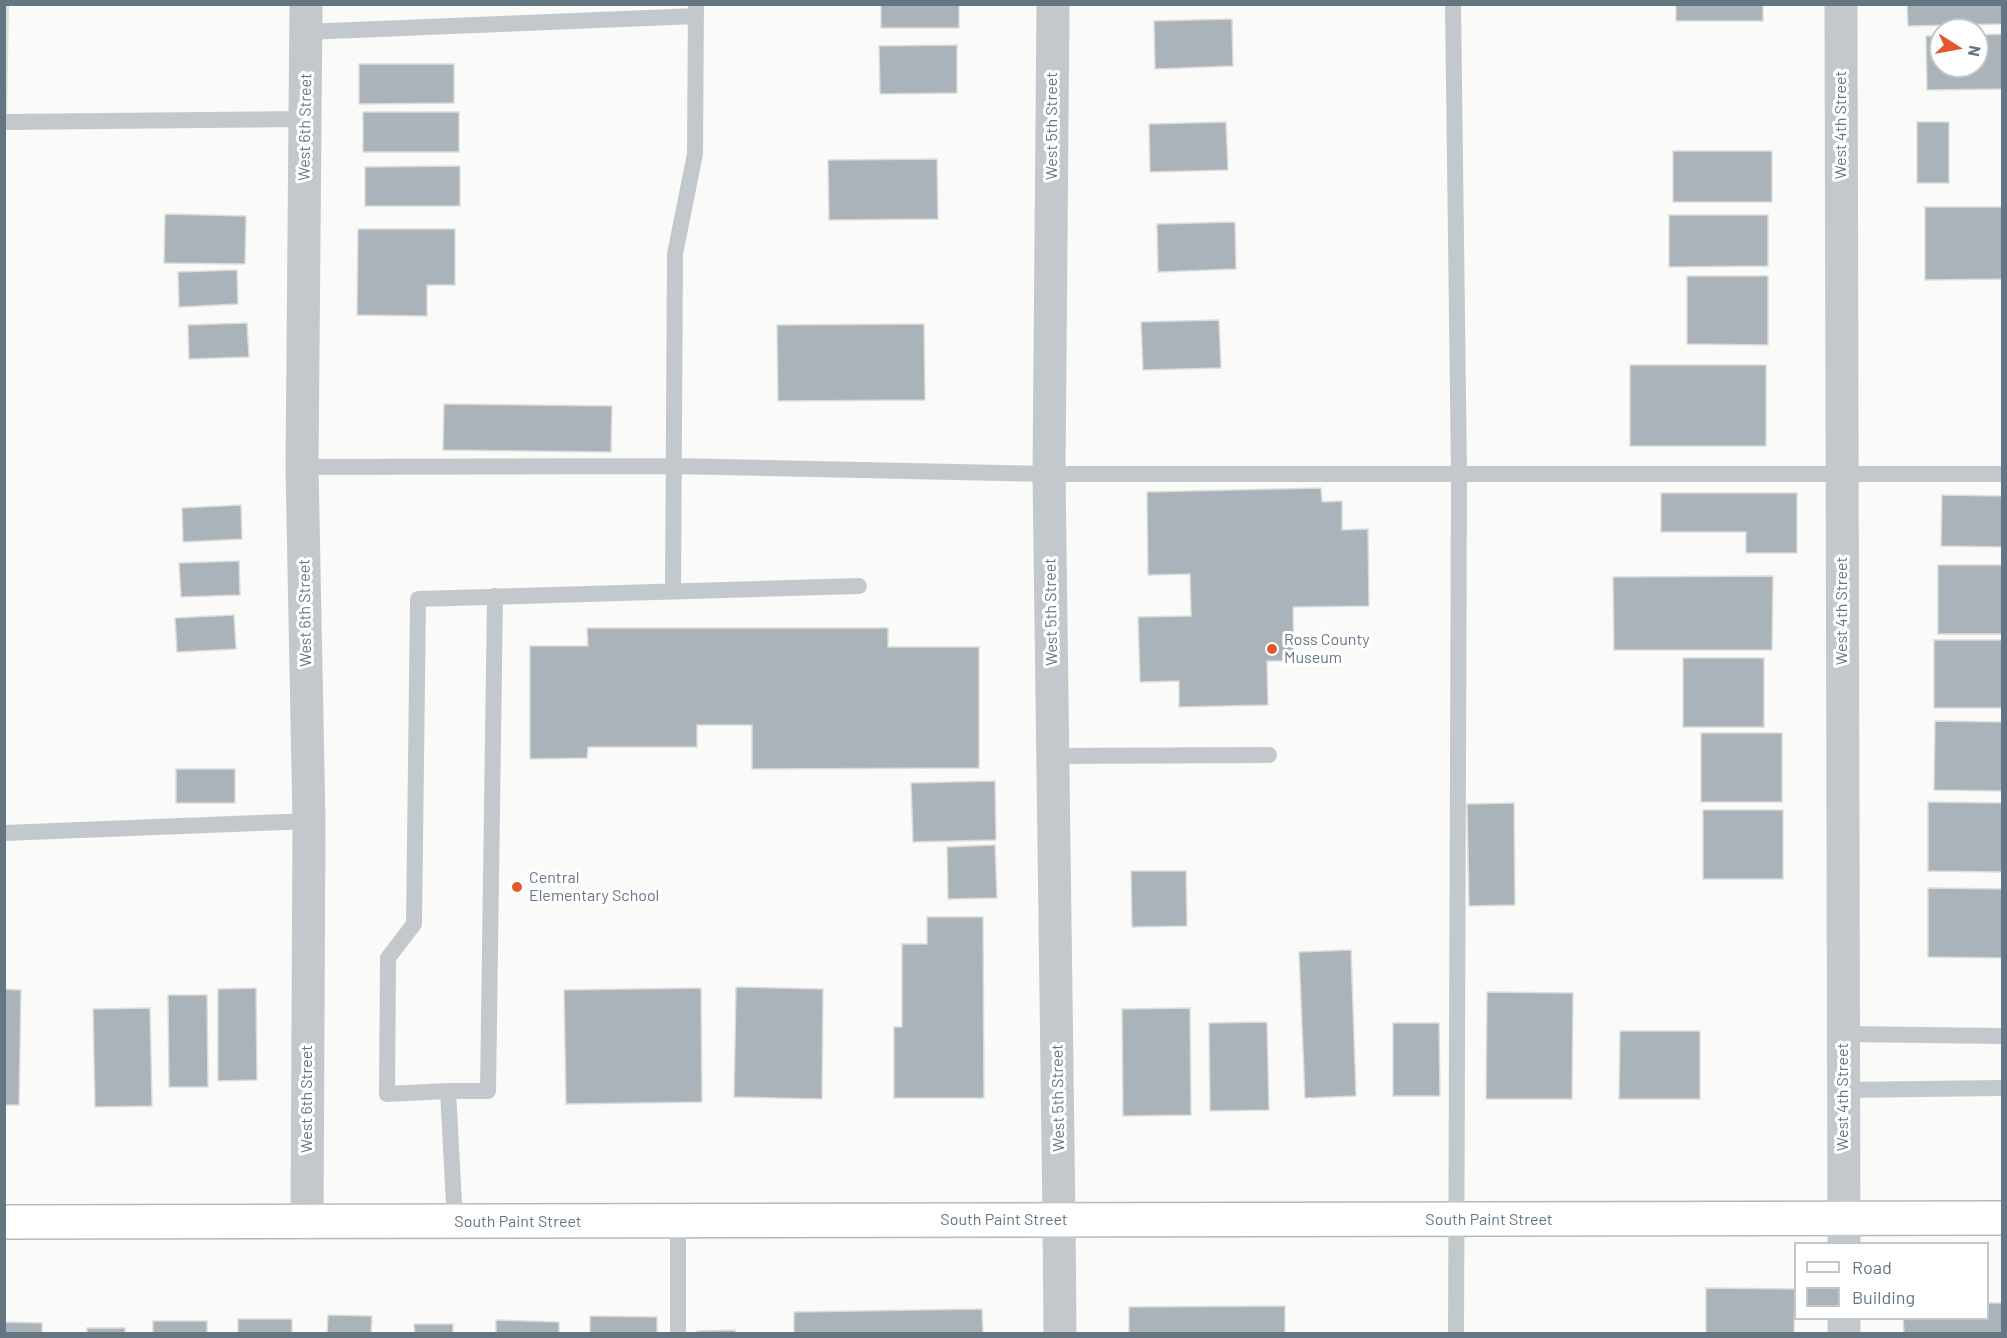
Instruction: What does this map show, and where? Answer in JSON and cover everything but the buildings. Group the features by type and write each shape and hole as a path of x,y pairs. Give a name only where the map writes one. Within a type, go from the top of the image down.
{"main road":[{"name":"South Paint Street","path":"4,1222 1456,1220 1844,1231 2002,1218"}],"street":[{"name":"West 5th Street","path":"1053,4 1049,474 1060,1334"},
{"name":"West 4th Street","path":"1841,4 1844,1231"},
{"name":"West 6th Street","path":"306,18 302,467 309,821 307,1222"}],"lane":[{"path":"1453,4 1459,474 1456,1334"},
{"path":"306,18 696,10 695,154 675,254 673,591"},
{"path":"4,122 304,119"},
{"path":"302,467 673,466 1049,474 2002,474"},
{"path":"495,597 488,1091 448,1090 387,1094 388,958 414,924 417,598 859,586"},
{"path":"1053,756 1269,755"},
{"path":"4,833 309,821"},
{"path":"1843,1034 2002,1036"},
{"path":"1843,1090 2002,1088"},
{"path":"448,1090 455,1222"},
{"path":"678,1222 678,1334"}],"shaded area":[{"path":"4,5 9,5 7,122 4,122"}],"place":[{"name":"Ross County Museum","path":"1272,649"},
{"name":"Central Elementary School","path":"517,887"}]}
